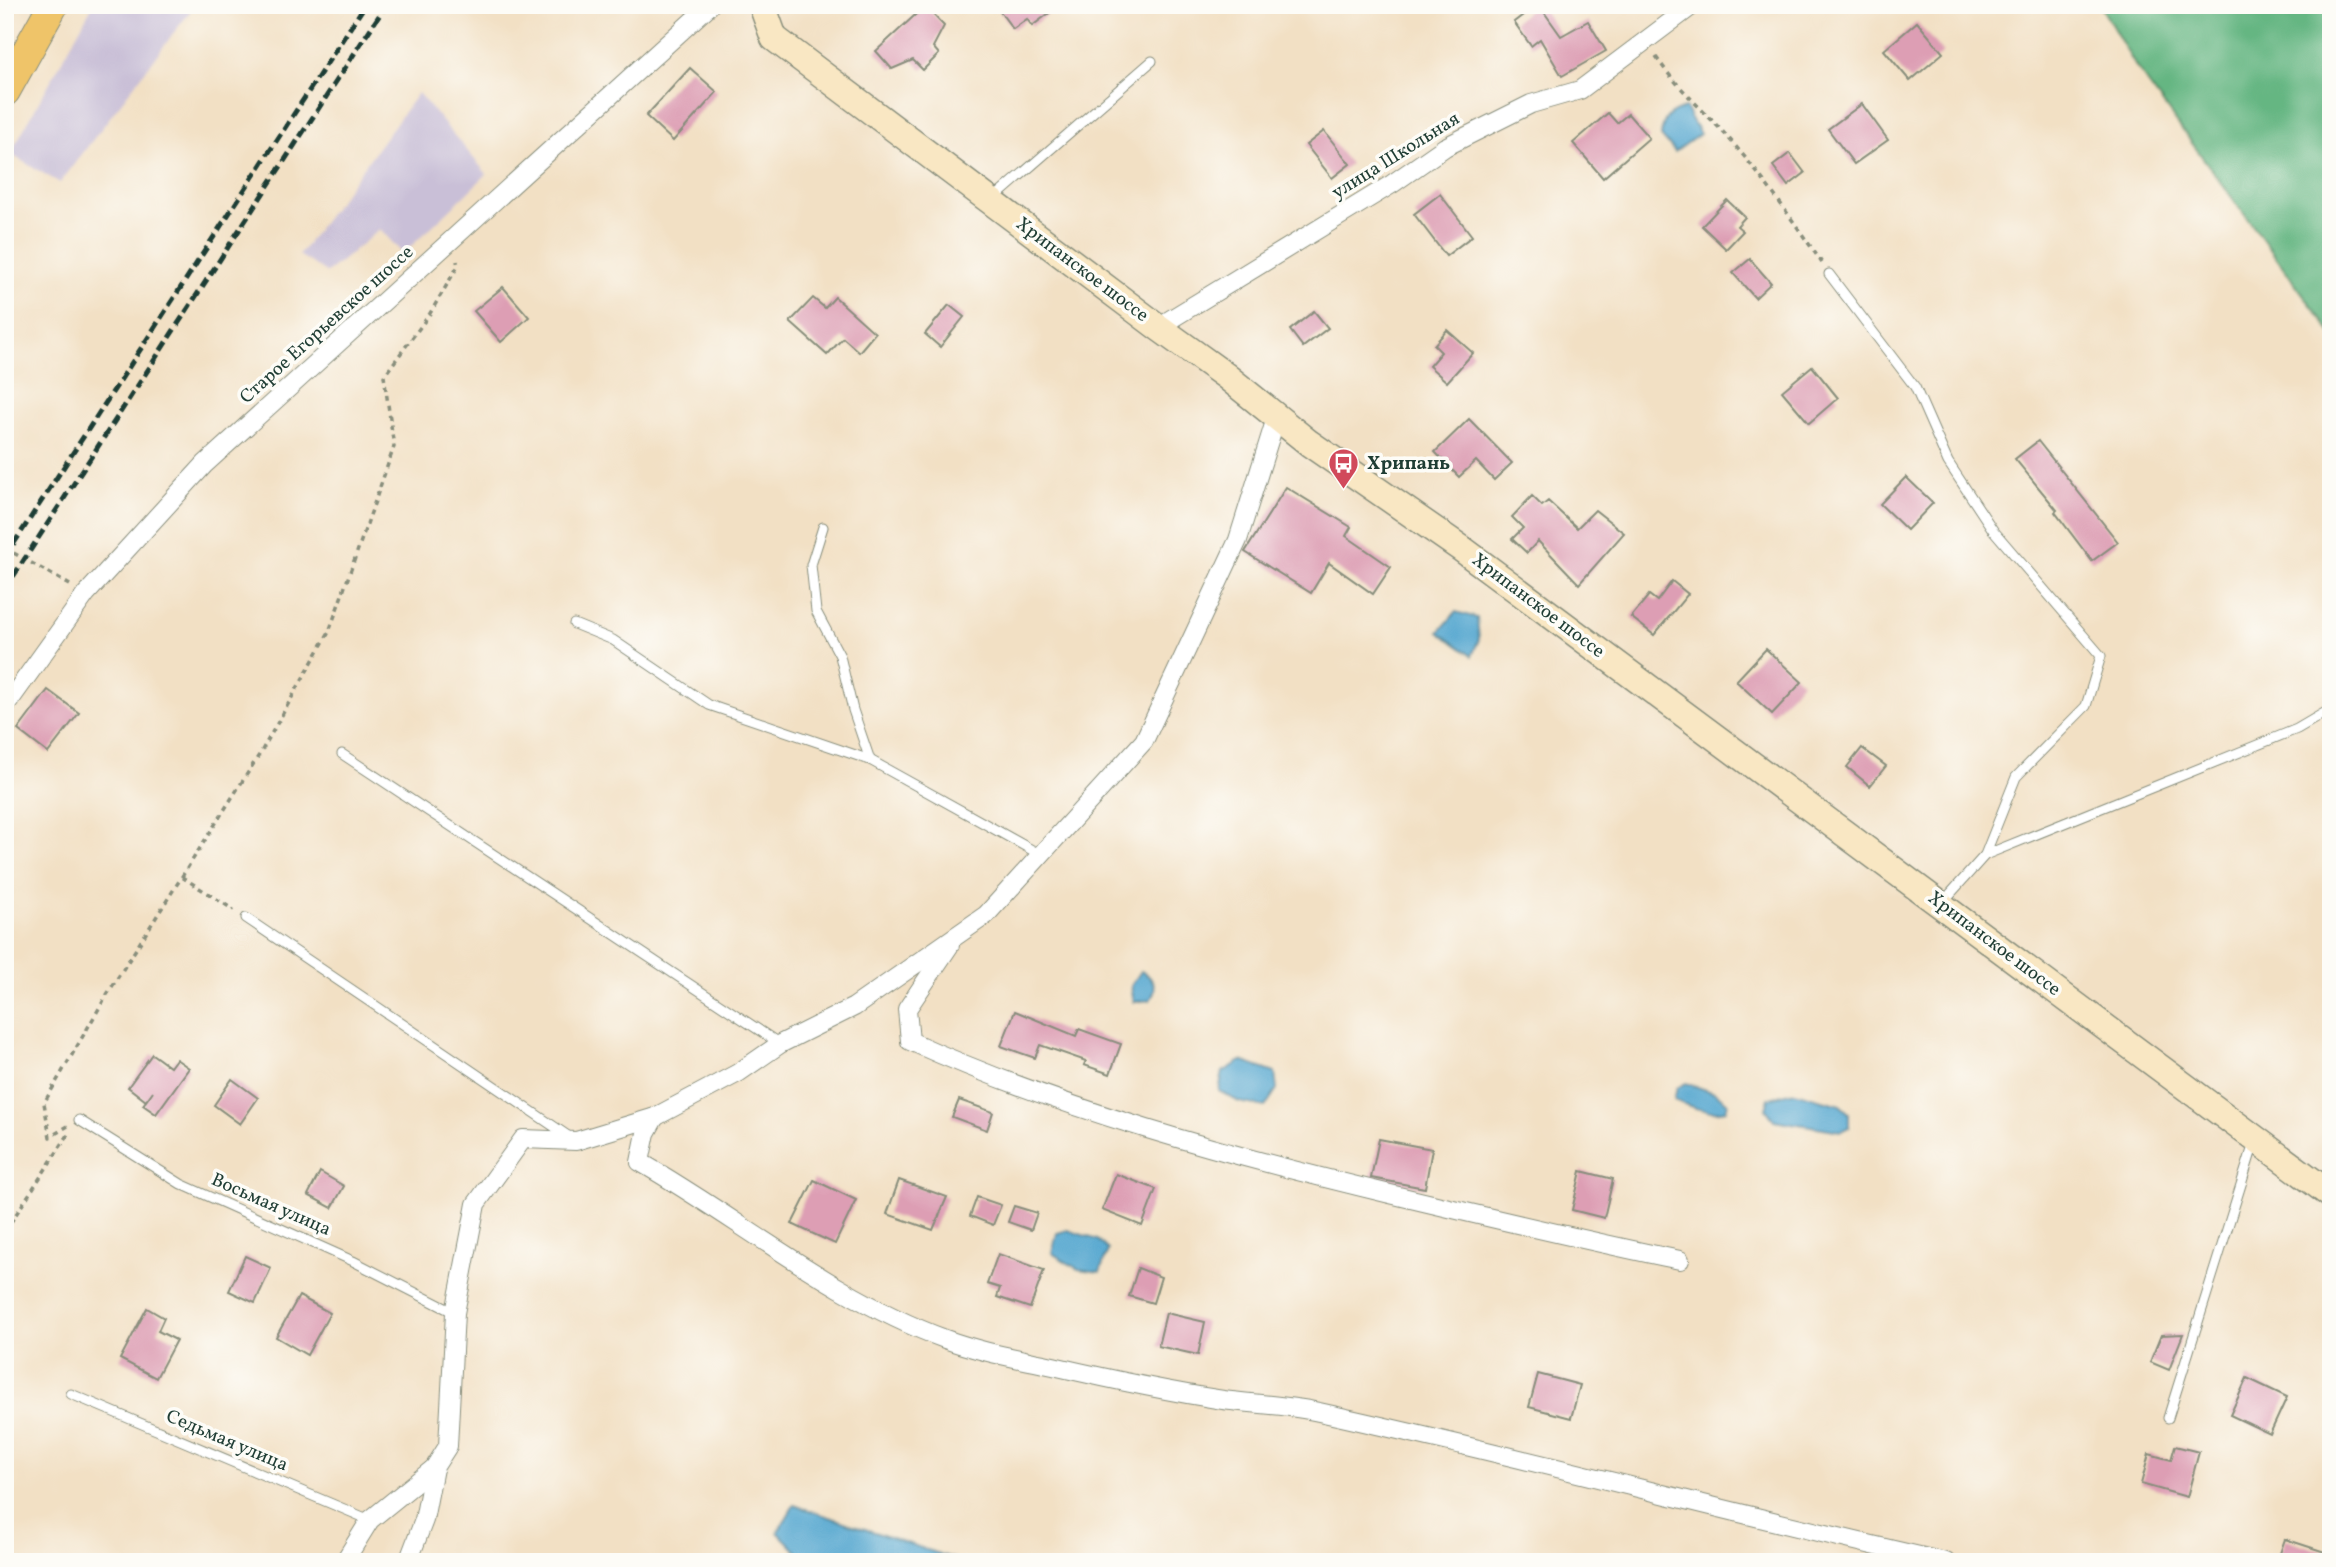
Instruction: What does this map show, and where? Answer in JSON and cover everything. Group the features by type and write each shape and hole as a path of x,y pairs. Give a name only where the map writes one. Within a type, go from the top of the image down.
{"main road":[{"path":"5,91 53,5"},
{"name":"Хрипанское шоссе","path":"762,5 774,38 1277,415 1309,443 1462,549 2331,1195"}],"street":[{"name":"Старое Егорьевское шоссе","path":"5,707 86,594 205,464 710,5"},
{"name":"улица Школьная","path":"1158,327 1392,184 1445,147 1531,104 1580,90 1693,5"},
{"path":"344,1562 370,1520 434,1468 448,1446 455,1313 476,1204 523,1139 576,1141 655,1117 738,1073 780,1044 854,1007 986,915 1144,741 1238,540 1277,415"},
{"path":"956,936 907,1009 910,1041 974,1070 1130,1124 1286,1169 1523,1226 1680,1260"},
{"path":"655,1117 646,1133 640,1162 762,1241 896,1319 948,1340 1163,1391 1313,1411 1794,1528 1946,1562"},
{"path":"408,1562 424,1520 434,1468"}],"lane":[{"path":"990,201 1152,61"},
{"path":"1829,274 1915,387 1948,461 1993,530 2101,656 2086,706 2016,777 1985,855 1941,905"},
{"path":"823,527 811,565 816,611 840,656 853,710 870,760"},
{"path":"573,624 613,640 709,705 870,760 1041,855"},
{"path":"1985,855 2297,729 2331,709"},
{"path":"342,754 780,1044"},
{"path":"246,918 576,1141"},
{"name":"Восьмая улица","path":"79,1119 181,1184 353,1261 455,1313"},
{"path":"2168,1418 2256,1139"},
{"name":"Седьмая улица","path":"71,1394 370,1520"}],"path":[{"path":"1646,41 1672,81 1731,141 1783,206 1829,274"},
{"path":"79,1119 50,1137 44,1103 108,993 261,752 329,632 394,447 384,376 429,315 458,266 454,238"},
{"path":"5,548 86,594"},
{"path":"182,877 246,918"},
{"path":"5,1231 79,1119"}],"shaded area":[{"path":"93,5 195,5 60,183 10,154"},
{"path":"418,93 487,174 403,254 380,229 327,273 299,255"}],"green space":[{"path":"2100,5 2331,5 2331,332 2136,67"}],"water":[{"path":"1685,108 1700,134 1675,152 1661,136 1662,130 1667,117"},
{"path":"1456,612 1477,618 1479,639 1472,656 1439,632"},
{"path":"1141,971 1152,980 1155,987 1150,1000 1134,1002 1131,986"},
{"path":"1241,1061 1275,1073 1277,1089 1265,1107 1239,1102 1219,1091 1223,1072"},
{"path":"1686,1083 1715,1093 1728,1103 1726,1110 1706,1110 1674,1100 1677,1088"},
{"path":"1795,1092 1840,1105 1849,1113 1849,1127 1841,1131 1774,1120 1766,1109 1769,1098"},
{"path":"1068,1230 1098,1240 1108,1250 1100,1272 1078,1269 1052,1253 1057,1233"},
{"path":"794,1505 963,1562 807,1562 778,1532"}],"building":[{"path":"995,5 1060,5 1032,26 1027,19 1013,29"},
{"path":"1539,5 1561,36 1588,21 1606,51 1562,76 1540,39 1531,46 1514,22"},
{"path":"925,6 944,26 933,47 939,54 923,70 913,60 892,69 876,51"},
{"path":"1917,22 1943,53 1910,81 1884,50"},
{"path":"690,68 717,92 673,141 646,116"},
{"path":"1862,104 1888,140 1854,164 1828,129"},
{"path":"1608,113 1617,123 1628,114 1649,138 1603,178 1573,143"},
{"path":"1324,131 1350,164 1332,178 1306,145"},
{"path":"1790,153 1805,173 1788,186 1773,166"},
{"path":"1440,194 1472,236 1446,256 1414,214"},
{"path":"1727,200 1745,217 1737,226 1743,231 1726,249 1702,226"},
{"path":"1750,259 1771,283 1755,298 1733,273"},
{"path":"503,287 529,317 501,342 474,311"},
{"path":"835,297 875,333 859,352 843,338 827,355 790,322 813,298 825,308"},
{"path":"949,305 964,317 940,347 925,334"},
{"path":"1314,311 1328,328 1303,347 1290,330"},
{"path":"1447,330 1473,353 1447,382 1429,366 1441,352 1434,345"},
{"path":"1812,366 1838,398 1809,423 1782,391"},
{"path":"1469,419 1512,463 1494,480 1476,461 1459,477 1435,452"},
{"path":"2038,441 2118,542 2092,561 2055,512 2057,510 2015,459"},
{"path":"1906,477 1933,503 1907,530 1880,504"},
{"path":"1286,487 1351,527 1346,536 1391,567 1373,594 1329,563 1311,593 1245,552"},
{"path":"1532,496 1542,506 1548,501 1577,528 1595,510 1624,533 1579,584 1538,541 1527,553 1512,539 1523,528 1512,517"},
{"path":"1672,581 1688,594 1654,635 1631,617 1649,595 1657,601"},
{"path":"1766,649 1802,682 1772,714 1736,681"},
{"path":"48,690 79,713 48,753 18,730"},
{"path":"1862,748 1886,766 1870,786 1847,767"},
{"path":"1015,1011 1076,1036 1079,1029 1121,1044 1110,1074 1084,1065 1086,1061 1040,1045 1035,1058 1001,1046"},
{"path":"152,1054 170,1067 176,1059 189,1068 156,1114 143,1105 146,1101 128,1087"},
{"path":"232,1079 258,1098 240,1124 214,1105"},
{"path":"959,1100 993,1112 987,1130 952,1117"},
{"path":"1379,1139 1432,1149 1425,1188 1371,1178"},
{"path":"1581,1171 1613,1179 1604,1218 1572,1210"},
{"path":"320,1172 344,1186 332,1208 308,1195"},
{"path":"1116,1174 1156,1189 1142,1226 1102,1210"},
{"path":"814,1180 856,1200 835,1244 792,1224"},
{"path":"899,1180 947,1197 933,1230 887,1214"},
{"path":"977,1197 1001,1205 993,1225 970,1216"},
{"path":"1014,1206 1037,1213 1031,1230 1008,1222"},
{"path":"998,1254 1044,1270 1030,1308 997,1297 1000,1288 987,1284"},
{"path":"245,1256 271,1268 255,1303 229,1291"},
{"path":"1138,1268 1161,1277 1153,1303 1129,1296"},
{"path":"299,1296 330,1313 307,1355 276,1337"},
{"path":"147,1308 164,1318 158,1331 176,1340 156,1378 120,1359"},
{"path":"1166,1313 1205,1322 1198,1355 1158,1346"},
{"path":"2183,1334 2169,1370 2150,1362 2161,1335"},
{"path":"1538,1374 1580,1385 1571,1418 1529,1407"},
{"path":"2247,1378 2287,1397 2270,1434 2230,1415"},
{"path":"2175,1446 2199,1452 2187,1497 2141,1484 2149,1454 2171,1460"},
{"path":"2285,1539 2331,1554 2331,1562 2277,1562"}],"railway":[{"path":"5,557 365,5"},
{"path":"5,589 386,5"}],"place":[{"name":"Хрипань","path":"1344,491"}]}
